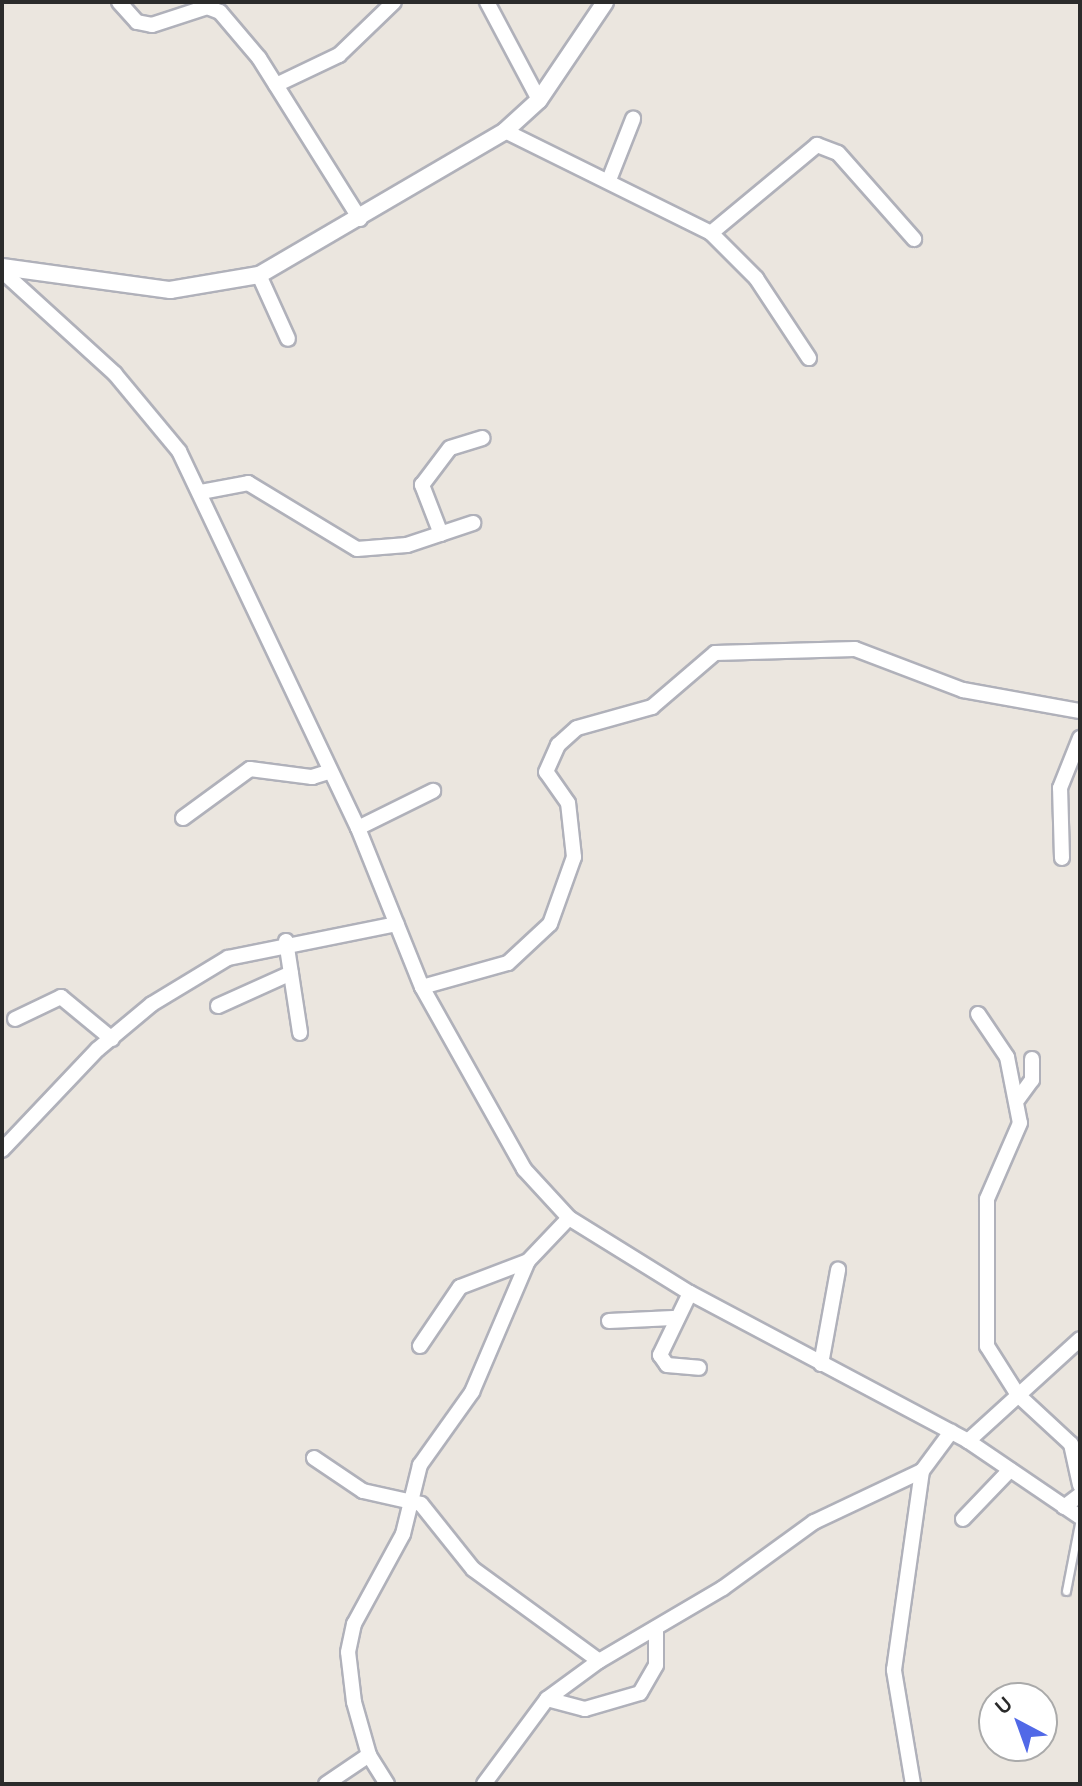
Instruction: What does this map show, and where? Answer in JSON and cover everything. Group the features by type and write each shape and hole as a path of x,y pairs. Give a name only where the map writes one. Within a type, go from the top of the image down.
{"street":[{"path":"119,2 137,22 152,25 207,7 220,12 276,85 360,219"},
{"path":"276,85 339,55 394,2"},
{"path":"487,2 539,100"},
{"path":"2,269 170,290 259,275 360,219 505,131 539,100 605,2"},
{"path":"609,180 633,119"},
{"path":"505,131 711,233 756,278 809,358"},
{"path":"711,233 817,145 838,153 914,239"},
{"path":"2,269 115,374 179,451 201,492 328,772 358,828 422,987 524,1169 569,1218 690,1293 968,1441 1080,1518"},
{"path":"259,275 288,339"},
{"path":"441,534 422,485 450,448 483,438"},
{"path":"201,492 248,483 357,549 441,534 473,523"},
{"path":"422,987 508,963 550,924 574,857 568,803 546,772 558,745 577,728 652,707 715,653 855,649 963,690 1080,711"},
{"path":"1062,858 1060,788 1080,738"},
{"path":"183,818 250,769 312,777 328,772"},
{"path":"358,828 433,791"},
{"path":"2,1150 112,1039 152,1004 228,958 286,941 397,924"},
{"path":"286,941 300,1033"},
{"path":"218,1006 291,973"},
{"path":"15,1019 61,997 112,1039"},
{"path":"978,1014 1003,1045 1018,1099 1019,1135 987,1199 991,1298 984,1335 1018,1395 1071,1444 1080,1485"},
{"path":"1018,1099 1032,1080 1032,1059"},
{"path":"387,1784 369,1755 349,1670 350,1640 403,1534 420,1465 490,1355 528,1261 569,1218"},
{"path":"420,1346 460,1287 528,1261"},
{"path":"821,1364 838,1270"},
{"path":"690,1293 673,1318 661,1344 663,1362 699,1368"},
{"path":"609,1321 673,1318"},
{"path":"968,1441 1080,1339"},
{"path":"484,1784 547,1699 599,1661 656,1628 814,1522 922,1471 951,1432"},
{"path":"314,1458 350,1486 425,1506 494,1588 599,1661"},
{"path":"963,1519 1010,1470"},
{"path":"913,1784 894,1670 922,1471"},
{"path":"1064,1507 1080,1495"},
{"path":"547,1699 565,1709 597,1708 640,1693 656,1665 656,1628"},
{"path":"326,1784 369,1755"}],"lane":[{"path":"1066,1591 1080,1518"}]}
